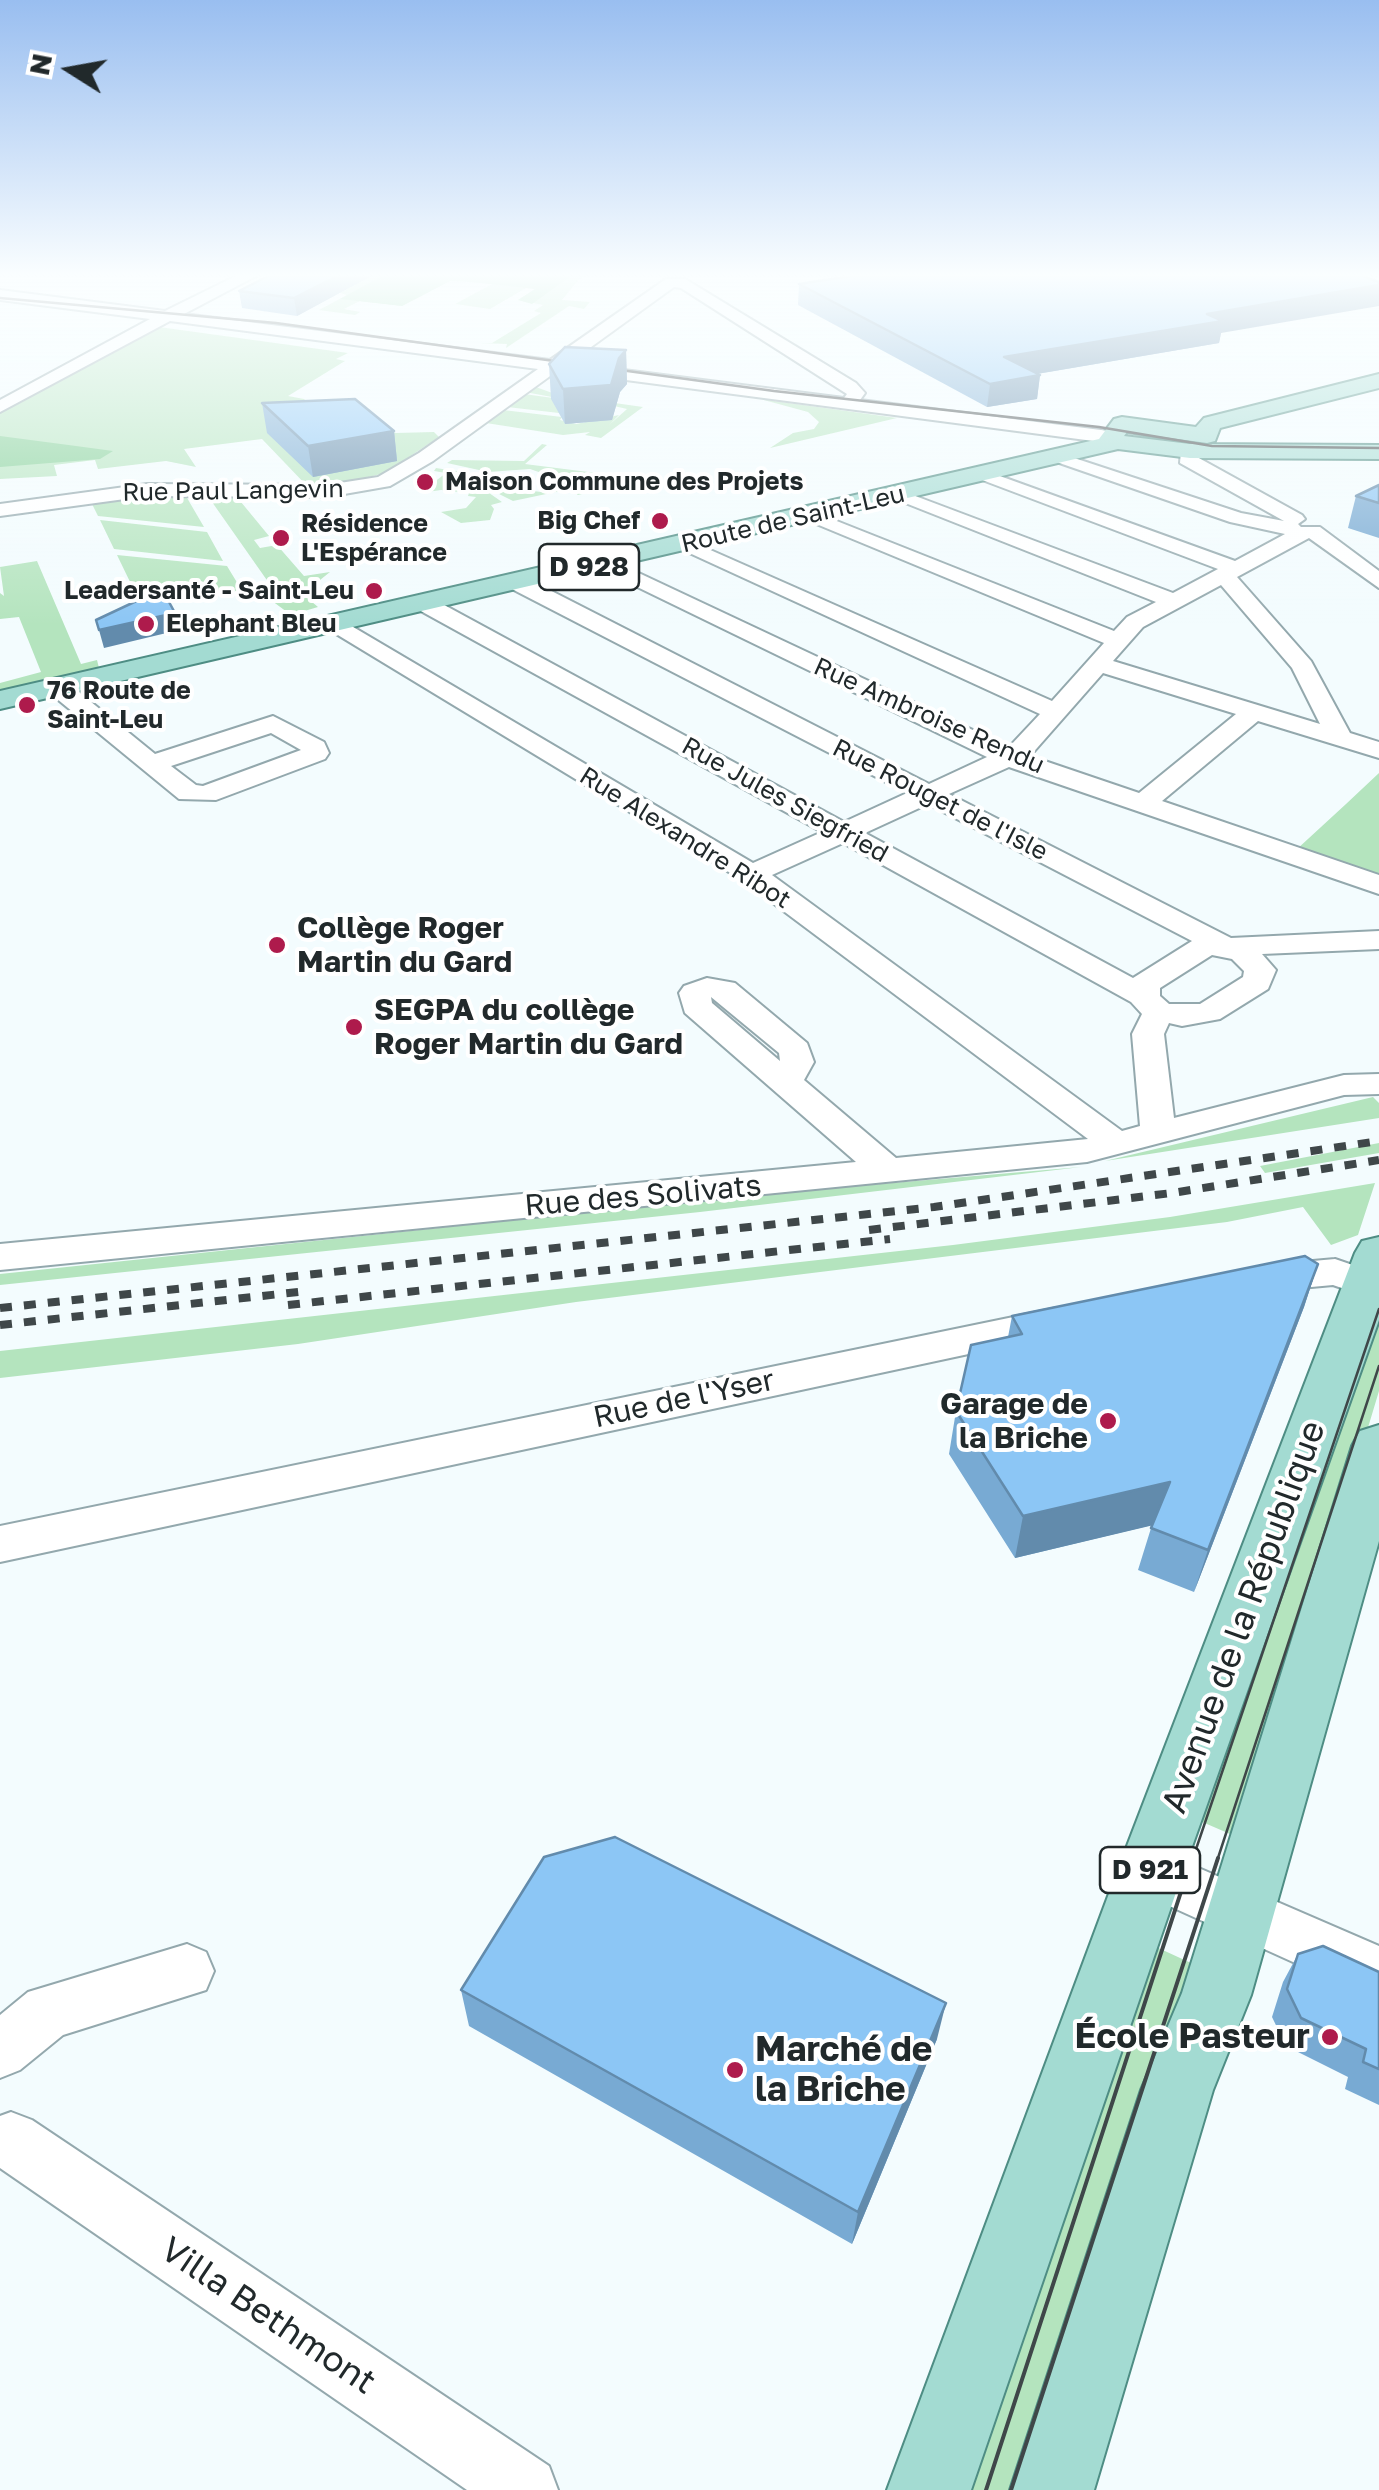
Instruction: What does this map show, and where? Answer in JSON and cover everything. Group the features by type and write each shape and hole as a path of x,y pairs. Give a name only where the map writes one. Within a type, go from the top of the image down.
{"main road":[{"name":"D 928","path":"1200,443 1208,424 1334,392"},
{"name":"D 928","path":"1166,428 1223,413 1261,409"},
{"name":"D 928","path":"1122,424 1166,428 1200,443 1114,440 1122,424"},
{"name":"Route de Saint-Leu","path":"0,704 1055,458 1114,440"},
{"path":"1200,443 1379,441"},
{"path":"1200,443 1379,452"},
{"name":"Avenue de la République","path":"929,2490 1150,1872 1373,1269"},
{"name":"D 921","path":"1052,2490 1178,2090 1216,1994 1379,1446"}],"street":[{"path":"0,408 29,392"},
{"name":"Rue Paul Langevin","path":"0,510 147,490 327,491 383,482 426,457 514,392"},
{"path":"790,392 1114,440"},
{"name":"Rue Paul Langevin","path":"851,392 852,399"},
{"path":"1200,443 1187,459 1272,507 1379,581"},
{"path":"1055,458 1236,518 1303,530"},
{"path":"979,476 1230,572 1303,666 1340,738"},
{"path":"895,495 1175,601"},
{"path":"1236,518 1268,518 1272,507"},
{"path":"807,516 1118,641"},
{"path":"752,874 1010,758 1024,749 1135,622 1303,530"},
{"path":"683,545 1056,712"},
{"name":"Rue Ambroise Rendu","path":"602,564 1010,758 1379,885"},
{"name":"Rue Rouget de l'Isle","path":"518,583 1226,946 1379,940"},
{"name":"Rue Jules Siegfried","path":"427,604 1151,1004"},
{"name":"Rue Alexandre Ribot","path":"335,626 752,874 1117,1144"},
{"path":"1102,664 1379,750"},
{"path":"60,690 151,764 189,793 201,794 308,759 317,751 282,726 270,724 151,764"},
{"path":"1144,803 1255,711"},
{"path":"1151,1004 1182,1016 1200,1014 1257,982 1260,970 1254,960 1226,946 1204,947 1146,982 1151,1004 1148,1034 1158,1133"},
{"path":"786,1082 890,1172"},
{"name":"Rue des Solivats","path":"0,1257 1053,1157 1344,1086 1379,1084"},
{"path":"1252,1282 1373,1269"},
{"name":"Rue de l'Yser","path":"0,1544 1102,1312"},
{"path":"1150,1872 1379,1974"},
{"path":"0,2050 48,2012 187,1971"},
{"name":"Villa Bethmont","path":"11,2142 524,2490"}],"green space":[{"path":"38,392 294,392 288,396 304,399 316,410 396,433 434,432 439,437 385,473 336,485 307,486 262,439 184,449 196,467 166,461 98,469 95,460 54,465 57,476 0,479 0,413"},
{"path":"526,392 550,392 643,407 601,438 585,435 590,432 563,435 486,423 503,410 562,417 560,420 576,424 619,415 609,425 627,409 614,406 559,413 507,407 524,394 568,400"},
{"path":"760,399 897,418 770,448 793,433 814,429 819,422 808,412"},
{"path":"0,436 113,451 100,459 0,467"},
{"path":"542,444 547,445 525,464 620,476 625,472 654,476 578,495 570,489 513,501 499,494 511,488 541,492 551,489 547,483 553,477 530,469 488,472 447,463 524,461"},
{"path":"436,468 476,474 482,488 502,502 491,505 494,509 490,520 461,523 441,512 466,508 476,497 468,496 469,493 420,493 446,473 434,471"},
{"path":"183,491 204,527 98,516 90,500"},
{"path":"205,492 264,494 266,497 241,502 269,536 254,540 260,548 277,545 304,576 330,572 315,584 320,592 305,596 318,607 291,615 260,592 271,586"},
{"path":"100,520 207,532 223,561 114,549"},
{"path":"117,555 227,566 241,589 141,590 132,586"},
{"path":"37,561 81,664 97,660 99,668 0,690 0,683 41,672 19,617 0,619 0,593 4,596 0,567"},
{"path":"1379,773 1379,879 1296,850 1346,804"},
{"path":"1373,1097 1379,1103 1379,1118 1105,1161"},
{"path":"1379,1143 1379,1153 1265,1173 1260,1166"},
{"path":"1081,1167 700,1212 0,1285 0,1274 762,1194"},
{"path":"1375,1183 1358,1235 1331,1245 1303,1207 1227,1222 576,1302 298,1344 0,1378 0,1351 953,1245 1170,1217"},
{"path":"1379,1286 1379,1391 1244,1840 1186,1815"},
{"path":"1141,1940 1204,1969 1019,2490 963,2490"}],"building":[{"path":"355,399 394,431 308,446 262,403"},
{"path":"1379,485 1379,503 1356,496"},
{"path":"162,589 175,613 99,630 96,620"},
{"name":"Garage de la Briche","path":"1305,1256 1318,1264 1208,1550 1151,1528 1170,1482 1023,1516 956,1411 971,1345 1022,1334 1012,1316"},
{"name":"Marché de la Briche","path":"615,1837 946,2003 858,2212 461,1990 544,1857"},
{"path":"1323,1946 1379,1972 1379,2069 1363,2062 1366,2049 1301,2018 1287,1989 1298,1954"}],"tram line":[{"path":"785,392 1099,427 1212,446 1379,448"},
{"path":"1192,1861 1379,1309"},
{"path":"1217,1861 1379,1366"},
{"path":"986,2490 1192,1858"},
{"path":"1011,2490 1218,1858"}],"railway":[{"path":"0,1308 934,1207 1379,1141"},
{"path":"869,1230 1172,1193 1379,1160"},
{"path":"288,1305 890,1239"},
{"path":"0,1325 307,1291"}],"place":[{"name":"Maison Commune des Projets","path":"425,482"},
{"name":"Big Chef","path":"660,521"},
{"name":"Résidence L'Espérance","path":"281,538"},
{"name":"Leadersanté - Saint-Leu","path":"374,591"},
{"name":"Elephant Bleu","path":"146,624"},
{"name":"76 Route de Saint-Leu","path":"27,705"},
{"name":"Collège Roger Martin du Gard","path":"277,945"},
{"name":"SEGPA du collège Roger Martin du Gard","path":"354,1027"},
{"name":"Garage de la Briche","path":"1108,1421"},
{"name":"École Pasteur","path":"1330,2037"},
{"name":"Marché de la Briche","path":"735,2070"}]}
